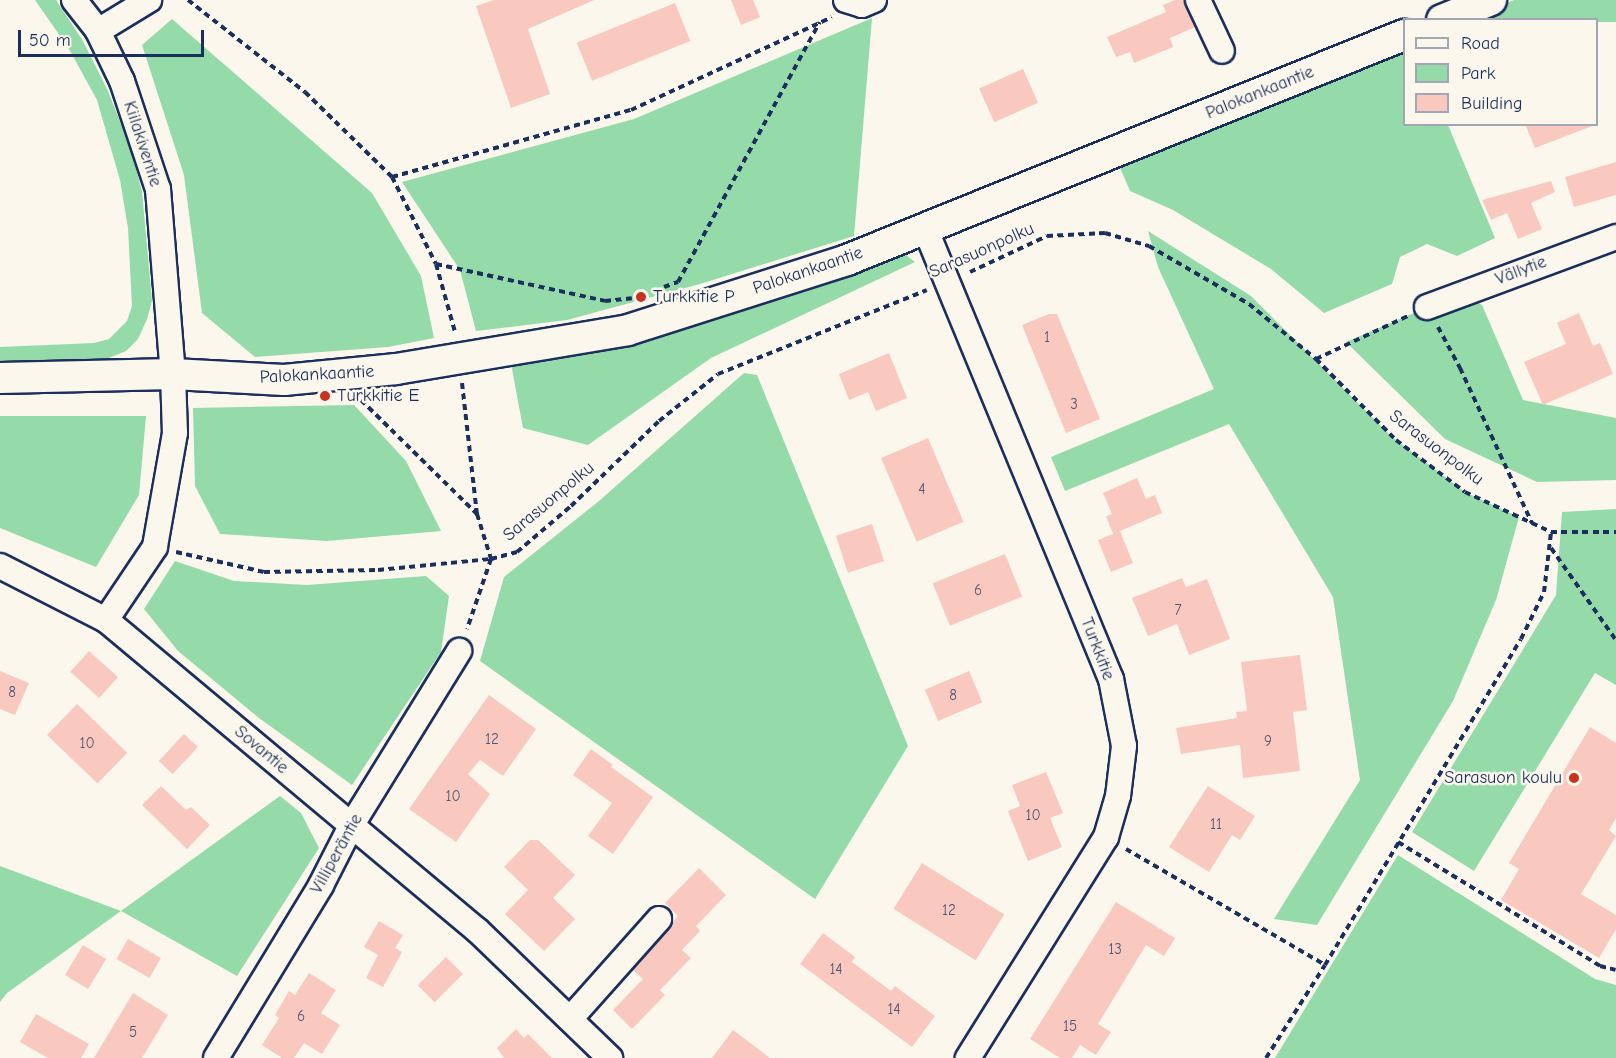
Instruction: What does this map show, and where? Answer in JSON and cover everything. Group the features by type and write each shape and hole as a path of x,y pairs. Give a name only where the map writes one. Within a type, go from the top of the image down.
{"main road":[{"path":"1447,18 1491,0"},
{"name":"Palokankaantie","path":"0,378 173,374 295,379 396,369 628,330 847,260 1403,35"}],"street":[{"name":"Kiilakiventie","path":"74,0 98,31 122,81 158,189 173,374"},
{"path":"98,31 149,0"},
{"path":"1198,0 1222,51"},
{"name":"Turkkitie","path":"925,228 1111,679 1124,746 1118,796 1106,837 968,1058"},
{"name":"Vällytie","path":"1427,308 1616,237"},
{"path":"0,566 106,620 155,547 175,433 173,374"},
{"name":"Sovantie","path":"106,620 477,930 610,1058"},
{"name":"Villiperäntie","path":"216,1058 321,885 351,826 459,651"},
{"path":"570,1019 659,919"}],"path":[{"path":"188,0 305,92 392,177 436,264 455,332"},
{"path":"392,177 631,110 861,2"},
{"path":"660,289 678,282 820,22"},
{"name":"Sarasuonpolku","path":"155,547 264,572 378,570 491,559 517,552 571,506 659,421 718,374 947,282 1047,236 1105,233 1149,246 1249,304 1316,359 1396,440 1465,492 1551,532 1616,532"},
{"path":"436,264 604,301 641,297"},
{"path":"1316,359 1427,308 1460,368 1532,523"},
{"path":"459,651 491,559 477,514 461,376"},
{"path":"354,399 363,400 477,514"},
{"path":"1266,1058 1325,965 1521,639 1544,592 1551,548 1551,532"},
{"path":"1551,548 1616,640"},
{"path":"1106,837 1325,965"},
{"path":"1398,842 1600,966 1616,970"}],"green space":[{"path":"35,0 56,0 83,41 108,91 130,147 142,191 152,301 138,339 126,351 94,364 0,366 0,347 94,343 109,339 127,321 132,306 128,228 120,180 97,100 69,49"},
{"path":"1514,0 1616,0 1616,22 1598,22 1598,18 1469,18"},
{"path":"872,18 854,236 700,284 567,320 476,331 460,270 402,182 634,119"},
{"path":"172,19 372,193 421,276 434,338 388,347 255,357 202,313 184,175 142,45"},
{"path":"1403,43 1403,126 1448,126 1495,238 1457,256 1427,244 1400,257 1392,284 1324,313 1271,269 1173,210 1130,191 1118,163"},
{"path":"1148,231 1251,296 1391,436 1465,492 1519,517 1496,600 1453,701 1317,925 1274,919 1360,780 1333,597 1229,424 1065,491 1051,457 1214,389 1158,267"},
{"path":"902,252 915,262 711,358 588,445 523,428 510,358"},
{"path":"1461,293 1482,305 1523,400 1616,418 1616,480 1537,482 1445,439 1346,342"},
{"path":"744,373 757,375 908,746 815,899 480,661 504,577 599,501"},
{"path":"354,405 406,461 441,531 327,541 220,534 195,486 193,408"},
{"path":"0,416 146,416 139,495 96,567 0,528"},
{"path":"1616,509 1616,685 1595,673 1474,871 1412,832 1556,595 1562,512"},
{"path":"175,561 234,581 307,585 426,576 449,596 441,652 352,785 259,718 178,651 144,609"},
{"path":"280,796 301,813 319,848 237,976 121,911"},
{"path":"1398,855 1595,979 1616,985 1616,1058 1275,1058"},
{"path":"0,866 121,911 7,993 0,1002"}],"building":[{"path":"494,0 594,0 528,29 550,94 511,108 476,6"},
{"path":"731,0 753,0 760,17 741,25"},
{"path":"1175,0 1184,0 1195,27 1170,38 1173,47 1134,63 1130,52 1116,57 1107,37 1166,12 1163,5"},
{"path":"675,3 690,41 592,81 577,43"},
{"path":"1023,69 1038,103 994,122 979,89"},
{"path":"1526,126 1592,126 1535,148"},
{"path":"1616,162 1616,195 1574,207 1565,177"},
{"path":"1551,181 1555,192 1531,203 1542,229 1518,239 1507,213 1491,220 1482,200"},
{"path":"1579,313 1593,346 1600,343 1613,374 1543,405 1524,362 1566,344 1557,323"},
{"path":"1049,314 1057,314 1100,419 1066,433 1022,325"},
{"path":"889,353 907,398 876,411 868,392 849,400 839,374"},
{"path":"928,438 964,522 917,542 881,458"},
{"path":"1137,478 1146,499 1155,495 1162,513 1120,531 1133,563 1111,572 1098,540 1113,534 1106,516 1112,514 1103,493"},
{"path":"872,524 884,561 848,573 836,536"},
{"path":"1005,554 1022,597 950,626 933,583"},
{"path":"1182,578 1186,587 1207,579 1230,639 1189,655 1177,624 1148,636 1132,598"},
{"path":"89,651 118,677 99,698 70,672"},
{"path":"1300,655 1307,710 1293,712 1300,771 1243,778 1240,745 1181,754 1176,728 1237,718 1236,712 1247,711 1241,662"},
{"path":"0,671 29,683 15,715 0,709"},
{"path":"969,671 982,702 938,721 925,690"},
{"path":"489,695 536,729 503,776 480,760 468,774 490,794 456,842 409,809"},
{"path":"77,704 127,753 97,784 47,735"},
{"name":"Sarasuon koulu","path":"1590,727 1616,743 1616,818 1609,830 1616,836 1581,894 1616,915 1616,929 1599,958 1501,900 1519,869 1509,863"},
{"path":"184,734 198,747 173,774 159,761"},
{"path":"591,749 613,765 611,767 653,797 613,854 588,836 612,803 573,775"},
{"path":"1046,772 1063,813 1050,818 1062,847 1028,861 1008,811 1020,806 1012,785"},
{"path":"161,786 186,810 191,807 210,825 187,849 142,805"},
{"path":"1208,786 1255,816 1240,840 1232,835 1209,872 1169,847"},
{"path":"530,840 538,840 575,875 553,898 575,919 544,951 505,914 528,890 504,867"},
{"path":"922,863 1004,914 976,960 893,909"},
{"path":"699,868 726,895 696,926 700,931 682,950 691,958 660,990 665,995 632,1029 613,1010 643,979 633,970 678,916 665,903"},
{"path":"1116,902 1175,938 1164,956 1146,945 1098,1024 1111,1032 1096,1055 1080,1045 1072,1058 1060,1058 1030,1039"},
{"path":"379,921 403,935 395,948 402,952 383,987 366,978 378,955 364,947"},
{"path":"823,933 855,957 852,962 891,991 895,986 935,1016 912,1047 800,964"},
{"path":"128,939 161,958 149,978 116,959"},
{"path":"83,945 106,959 88,989 65,975"},
{"path":"446,957 463,974 435,1002 418,985"},
{"path":"309,973 336,990 321,1013 340,1025 322,1054 304,1043 294,1058 282,1058 262,1045 279,1018 275,1015 289,991 295,995"},
{"path":"133,993 168,1015 142,1058 94,1058"},
{"path":"36,1014 89,1044 81,1058 48,1058 20,1042"},
{"path":"516,1029 524,1038 528,1034 552,1058 504,1058 497,1048"},
{"path":"733,1030 770,1058 712,1058"}],"place":[{"name":"Turkkitie P","path":"641,297"},
{"name":"Turkkitie E","path":"325,396"},
{"name":"Sarasuon koulu","path":"1574,778"}]}
